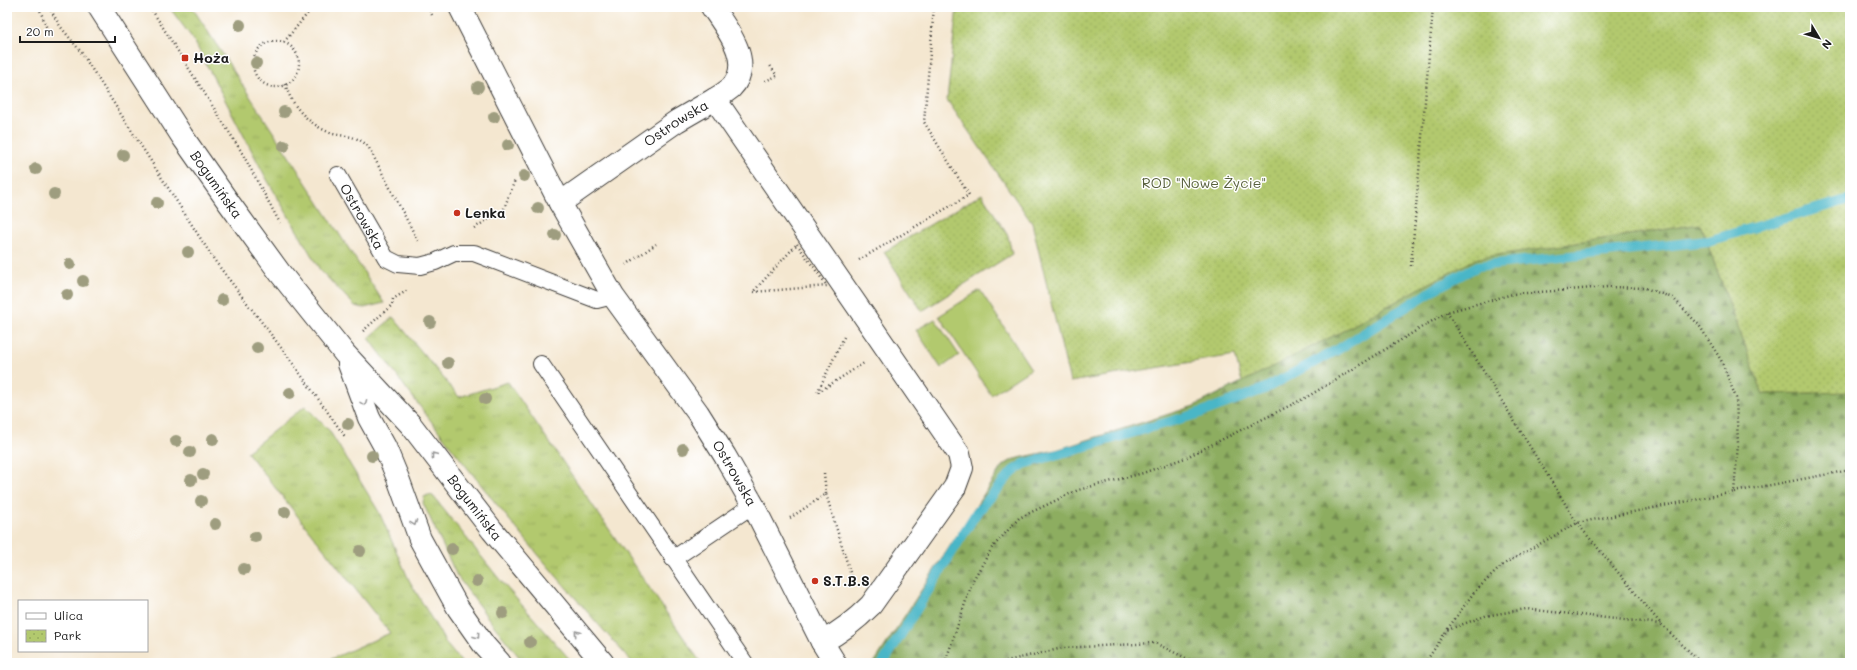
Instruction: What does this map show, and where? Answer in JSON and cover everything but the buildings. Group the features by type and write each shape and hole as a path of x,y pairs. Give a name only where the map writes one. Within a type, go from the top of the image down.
{"street":[{"name":"Bogumińska","path":"99,7 140,72 229,204 280,273 345,354 411,425 497,536 603,663"},
{"name":"Ostrowska","path":"460,7 560,202 613,296 698,413 753,505 822,642 835,663"},
{"name":"Ostrowska","path":"560,202 677,121 731,88 739,73 740,52 712,7"},
{"path":"715,99 959,454 962,468 955,488 871,605 845,628 822,642"},
{"name":"Bogumińska","path":"345,354 369,418 385,447 399,481 420,539 458,608 484,645 500,663"}],"lane":[{"name":"Ostrowska","path":"338,175 386,258 398,264 420,266 435,262 454,253 474,253 596,300 613,296"},
{"path":"540,364 672,559 745,663"},
{"path":"672,559 753,505"}],"path":[{"path":"39,7 47,29"},
{"path":"49,7 60,26 81,52 215,261 289,358 348,443"},
{"path":"150,7 209,100"},
{"path":"284,42 308,13 320,7"},
{"path":"428,7 435,21"},
{"path":"853,264 969,195 924,122 934,7"},
{"path":"1411,266 1433,7"},
{"path":"274,41 284,42 294,49 298,63 298,71 294,77 285,84 274,87 267,85 256,75 253,68 255,53 266,43 274,41"},
{"path":"285,84 291,100 298,111 312,123 332,134 359,138 368,146 418,242"},
{"path":"471,230 504,211 516,181 512,174"},
{"path":"793,237 831,292"},
{"path":"797,244 753,292 827,286"},
{"path":"945,663 973,580 992,548 1019,518 1078,490 1143,473 1185,458 1307,397 1446,312 1513,294 1608,287 1645,288 1673,298 1699,325 1720,360 1736,398 1738,444 1734,492"},
{"path":"1446,312 1577,524 1661,624 1701,663"},
{"path":"358,336 384,314"},
{"path":"844,336 816,393 868,360"},
{"path":"1411,663 1426,662 1474,592 1504,564 1577,524 1850,470"},
{"path":"824,473 826,494 854,583"},
{"path":"767,532 826,494"},
{"path":"1447,630 1484,616 1526,609 1661,624"},
{"path":"998,663 1063,648 1155,643 1196,663"}],"green space":[{"path":"169,7 192,7 384,303 364,308 355,306 320,270 265,176 193,39"},
{"name":"ROD \"Nowe Życie\"","path":"957,7 1850,7 1850,392 1763,394 1700,224 1478,258 1339,333 1242,382 1235,355 1070,382 1032,223 947,100"},
{"path":"982,194 1008,236 1012,254 922,311 884,252"},
{"path":"1700,224 1763,394 1850,392 1850,663 874,663 1002,466 1014,459 1056,450 1194,406 1339,333 1478,258"},
{"path":"980,290 1031,369 991,395 939,316"},
{"path":"393,317 459,397 508,382 701,663 633,663 598,624 496,504 369,338"},
{"path":"935,319 959,355 941,368 916,330"},
{"path":"305,406 329,430 379,512 409,580 447,645 462,663 322,663 390,633 247,452"},
{"path":"428,495 433,496 500,580 573,663 524,663 457,576 423,503 424,497"}],"waterway":[{"path":"883,663 975,515 1013,471 1024,464 1197,414 1264,389 1337,350 1438,287 1478,266 1708,241 1850,199"}],"place":[{"name":"Hoża","path":"185,58"},
{"name":"Lenka","path":"457,213"},
{"name":"S.T.B.S","path":"815,581"}]}
